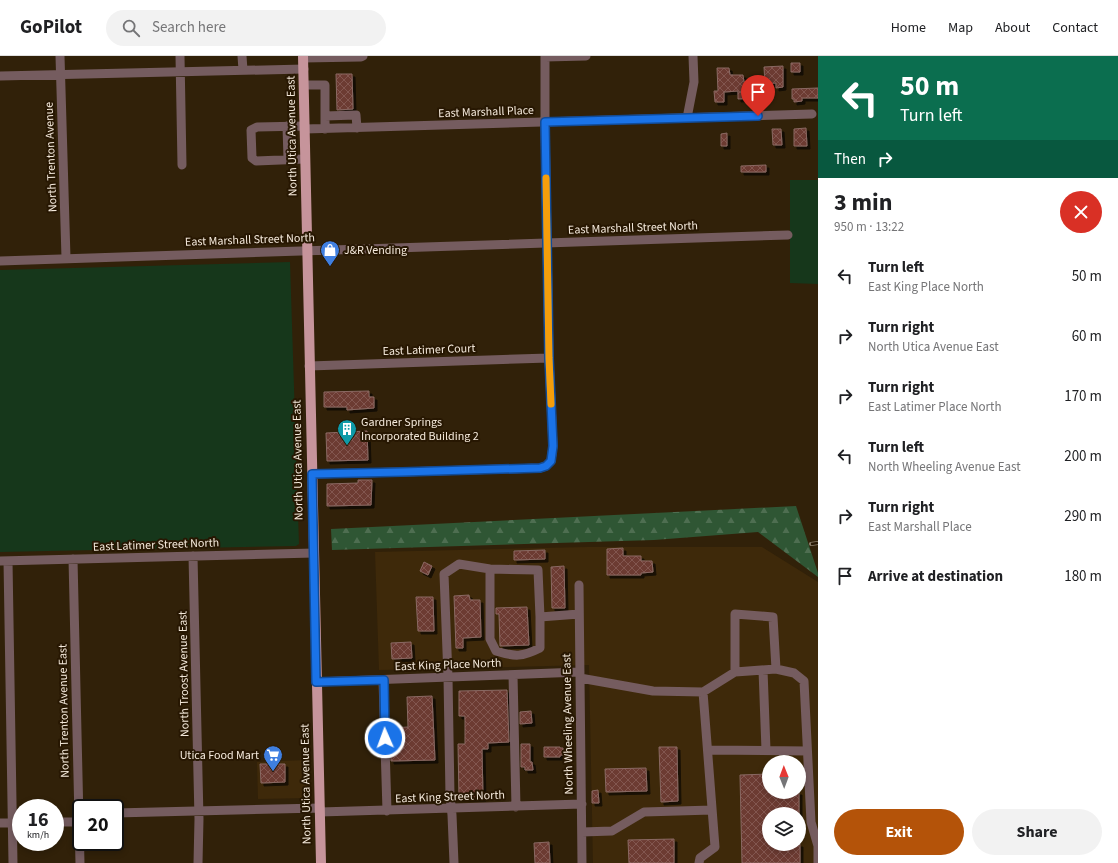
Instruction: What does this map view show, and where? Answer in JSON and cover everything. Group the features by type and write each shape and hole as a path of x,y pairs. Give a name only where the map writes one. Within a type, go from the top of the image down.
{"main road":[{"name":"North Utica Avenue East","path":"303,57 321,863"}],"street":[{"name":"North Trenton Avenue","path":"60,56 66,258"},
{"path":"180,56 182,165"},
{"path":"242,56 243,70"},
{"path":"303,57 363,56"},
{"path":"312,474 540,468 546,466 551,461 553,446 549,358 545,57 586,56"},
{"path":"687,118 694,82 693,56"},
{"path":"0,76 304,69"},
{"path":"304,85 325,85 325,129"},
{"name":"East Marshall Place","path":"288,159 256,160 252,158 251,130 257,126 287,126 325,129 812,114"},
{"path":"325,116 356,115 357,128"},
{"path":"287,126 288,159 305,159"},
{"name":"East Marshall Street North","path":"0,260 788,235"},
{"name":"East Latimer Court","path":"309,366 549,358"},
{"name":"East Latimer Street North","path":"4,561 314,553"},
{"name":"North Troost Avenue East","path":"193,556 198,863"},
{"name":"North Trenton Avenue East","path":"72,559 79,799"},
{"path":"4,561 16,799"},
{"path":"454,863 450,788 444,574 459,564 490,569 538,570 540,648 526,655 508,655 496,652 490,639 490,569"},
{"name":"North Wheeling Avenue East","path":"579,584 582,863"},
{"path":"540,617 579,614"},
{"path":"735,672 735,614 774,617 776,669"},
{"path":"699,863 700,858 715,847 703,692 735,672 776,669 794,673 804,681 811,822 818,846 818,863"},
{"path":"763,670 766,750"},
{"path":"512,675 516,807"},
{"name":"East King Place North","path":"316,682 512,675 580,675 653,691 703,692"},
{"path":"384,680 388,811"},
{"path":"708,750 807,751"},
{"name":"East King Street North","path":"124,813 198,810 388,811 582,804"},
{"path":"582,832 612,831 644,812 712,810"},
{"path":"0,823 12,823"},
{"path":"13,863 14,851"},
{"name":"North Trenton Avenue East","path":"80,851 80,863"}],"shaded area":[{"path":"587,547 762,547 818,582 818,863 593,863 589,665 379,670 375,552"},
{"path":"307,760 308,798 258,799 257,762"}],"green space":[{"path":"790,180 818,180 818,284 790,283"},
{"path":"290,262 299,544 296,546 0,552 0,270"},
{"path":"796,506 818,577 758,532 654,540 332,550 331,529"}],"building":[{"path":"791,63 800,63 800,72 791,72"},
{"path":"783,66 783,87 776,88 776,83 765,84 764,67"},
{"path":"717,68 729,68 730,75 743,75 744,82 763,81 764,100 754,100 754,98 738,99 738,91 724,92 724,102 715,102 714,91 718,91"},
{"path":"336,74 352,74 353,109 337,110"},
{"path":"818,88 818,98 802,98 802,101 794,102 794,99 792,99 792,89"},
{"path":"806,128 807,146 794,146 794,129"},
{"path":"772,129 781,129 782,145 773,145"},
{"path":"727,133 727,146 721,146 721,134"},
{"path":"766,165 766,172 741,172 741,166"},
{"path":"369,391 369,397 374,397 374,408 347,410 347,407 324,407 324,392"},
{"name":"Gardner Springs Incorporated Building 2","path":"367,431 368,460 327,461 326,433"},
{"path":"358,480 372,480 371,505 327,506 327,484 358,483"},
{"path":"623,548 623,556 641,556 641,561 652,561 653,572 641,573 641,575 607,575 607,549"},
{"path":"545,550 545,559 514,560 514,551"},
{"path":"424,562 432,566 428,575 420,571"},
{"path":"564,566 565,608 552,608 551,567"},
{"path":"469,595 470,600 480,600 481,637 463,638 463,648 456,648 454,596"},
{"path":"416,597 433,597 434,631 418,631"},
{"path":"527,607 529,645 500,646 499,614 496,614 496,608"},
{"path":"411,642 412,658 392,659 391,643"},
{"path":"507,690 509,742 488,743 488,749 482,749 483,798 459,798 458,744 465,744 465,716 459,716 459,691"},
{"path":"432,696 435,760 391,761 390,728 408,727 407,697"},
{"path":"531,711 532,723 520,724 520,712"},
{"path":"521,744 530,744 530,762 532,762 533,770 525,770 525,767 521,767"},
{"path":"544,747 563,748 563,755 560,755 560,757 544,757"},
{"path":"659,747 677,747 678,801 661,802"},
{"name":"Utica Food Mart","path":"260,764 285,764 285,782 261,783"},
{"path":"646,768 647,791 606,792 605,769"},
{"path":"762,774 762,799 799,799 799,807 762,807 762,851 800,851 800,863 742,863 740,775"},
{"path":"598,790 599,803 592,803 592,791"},
{"path":"674,839 674,863 629,863 628,840"},
{"path":"549,842 550,863 535,863 534,843"}],"railway":[{"path":"811,544 818,543"}],"slow traffic":[{"path":"546,178 551,404"}],"place":[{"name":"J&R Vending","path":"330,267"},
{"name":"Gardner Springs Incorporated Building 2","path":"347,446"},
{"name":"Utica Food Mart","path":"273,772"}],"route":[{"path":"385,738 384,680 316,682 312,474 540,468 546,466 551,461 553,446 549,358 545,122 758,116"}]}
